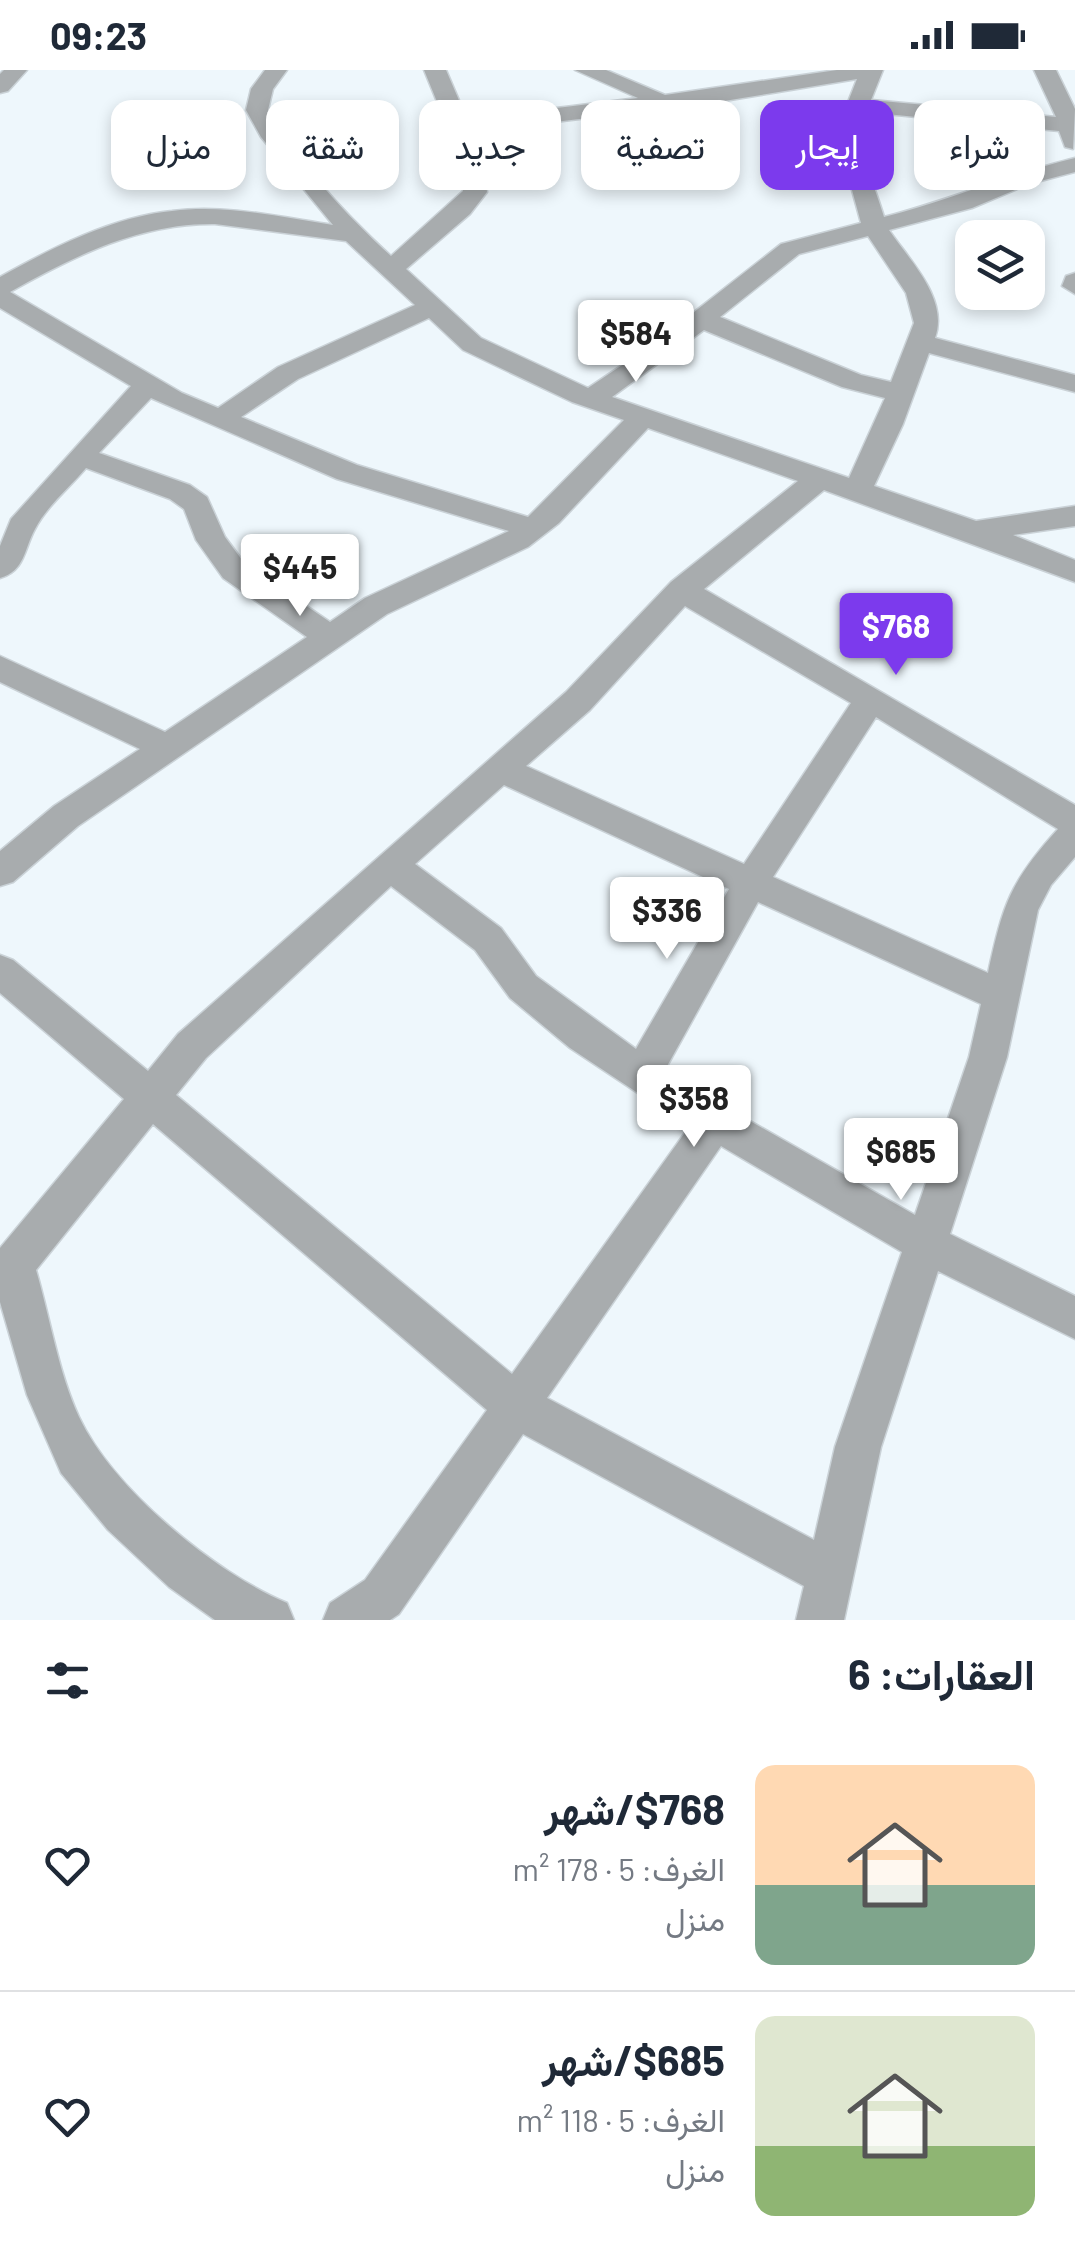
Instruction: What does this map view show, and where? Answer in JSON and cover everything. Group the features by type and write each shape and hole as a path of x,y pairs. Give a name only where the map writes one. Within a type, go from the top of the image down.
{"street":[{"path":"0,86 16,70"},
{"path":"276,70 262,89 258,110 269,132 354,235 472,344 591,399 974,531 1075,572"},
{"path":"586,70 662,100 788,87 872,70"},
{"path":"860,100 872,70"},
{"path":"1045,70 1072,134"},
{"path":"440,73 451,100"},
{"path":"973,92 1058,102"},
{"path":"894,109 1072,134"},
{"path":"591,399 790,250 964,203 1021,179 1075,164"},
{"path":"391,269 461,210 474,190"},
{"path":"857,491 927,324 923,303 874,226 864,190"},
{"path":"0,287 101,240 168,218 202,217 354,235"},
{"path":"0,297 148,385 220,419 360,476 458,502 532,528"},
{"path":"220,419 288,373 432,307"},
{"path":"701,320 852,381 901,393"},
{"path":"920,342 1075,384"},
{"path":"0,568 12,552 21,526 148,385"},
{"path":"0,872 66,816 329,636 376,606 517,540 549,516 643,417"},
{"path":"81,456 180,492 196,504 211,540 234,571 329,636"},
{"path":"270,1620 199,1583 102,1490 64,1435 6,1273 192,1046 390,865 578,701 682,590 820,478"},
{"path":"974,531 1075,516"},
{"path":"0,972 518,1407 827,1607 858,1448 988,1057 1020,909 1038,875 1071,842 957,746 682,590"},
{"path":"0,668 166,747"},
{"path":"642,1074 751,882 870,700"},
{"path":"500,769 1003,996"},
{"path":"390,865 488,939 523,987 584,1036 715,1122 925,1242 1075,1318"},
{"path":"347,1620 382,1597 715,1122"}]}
